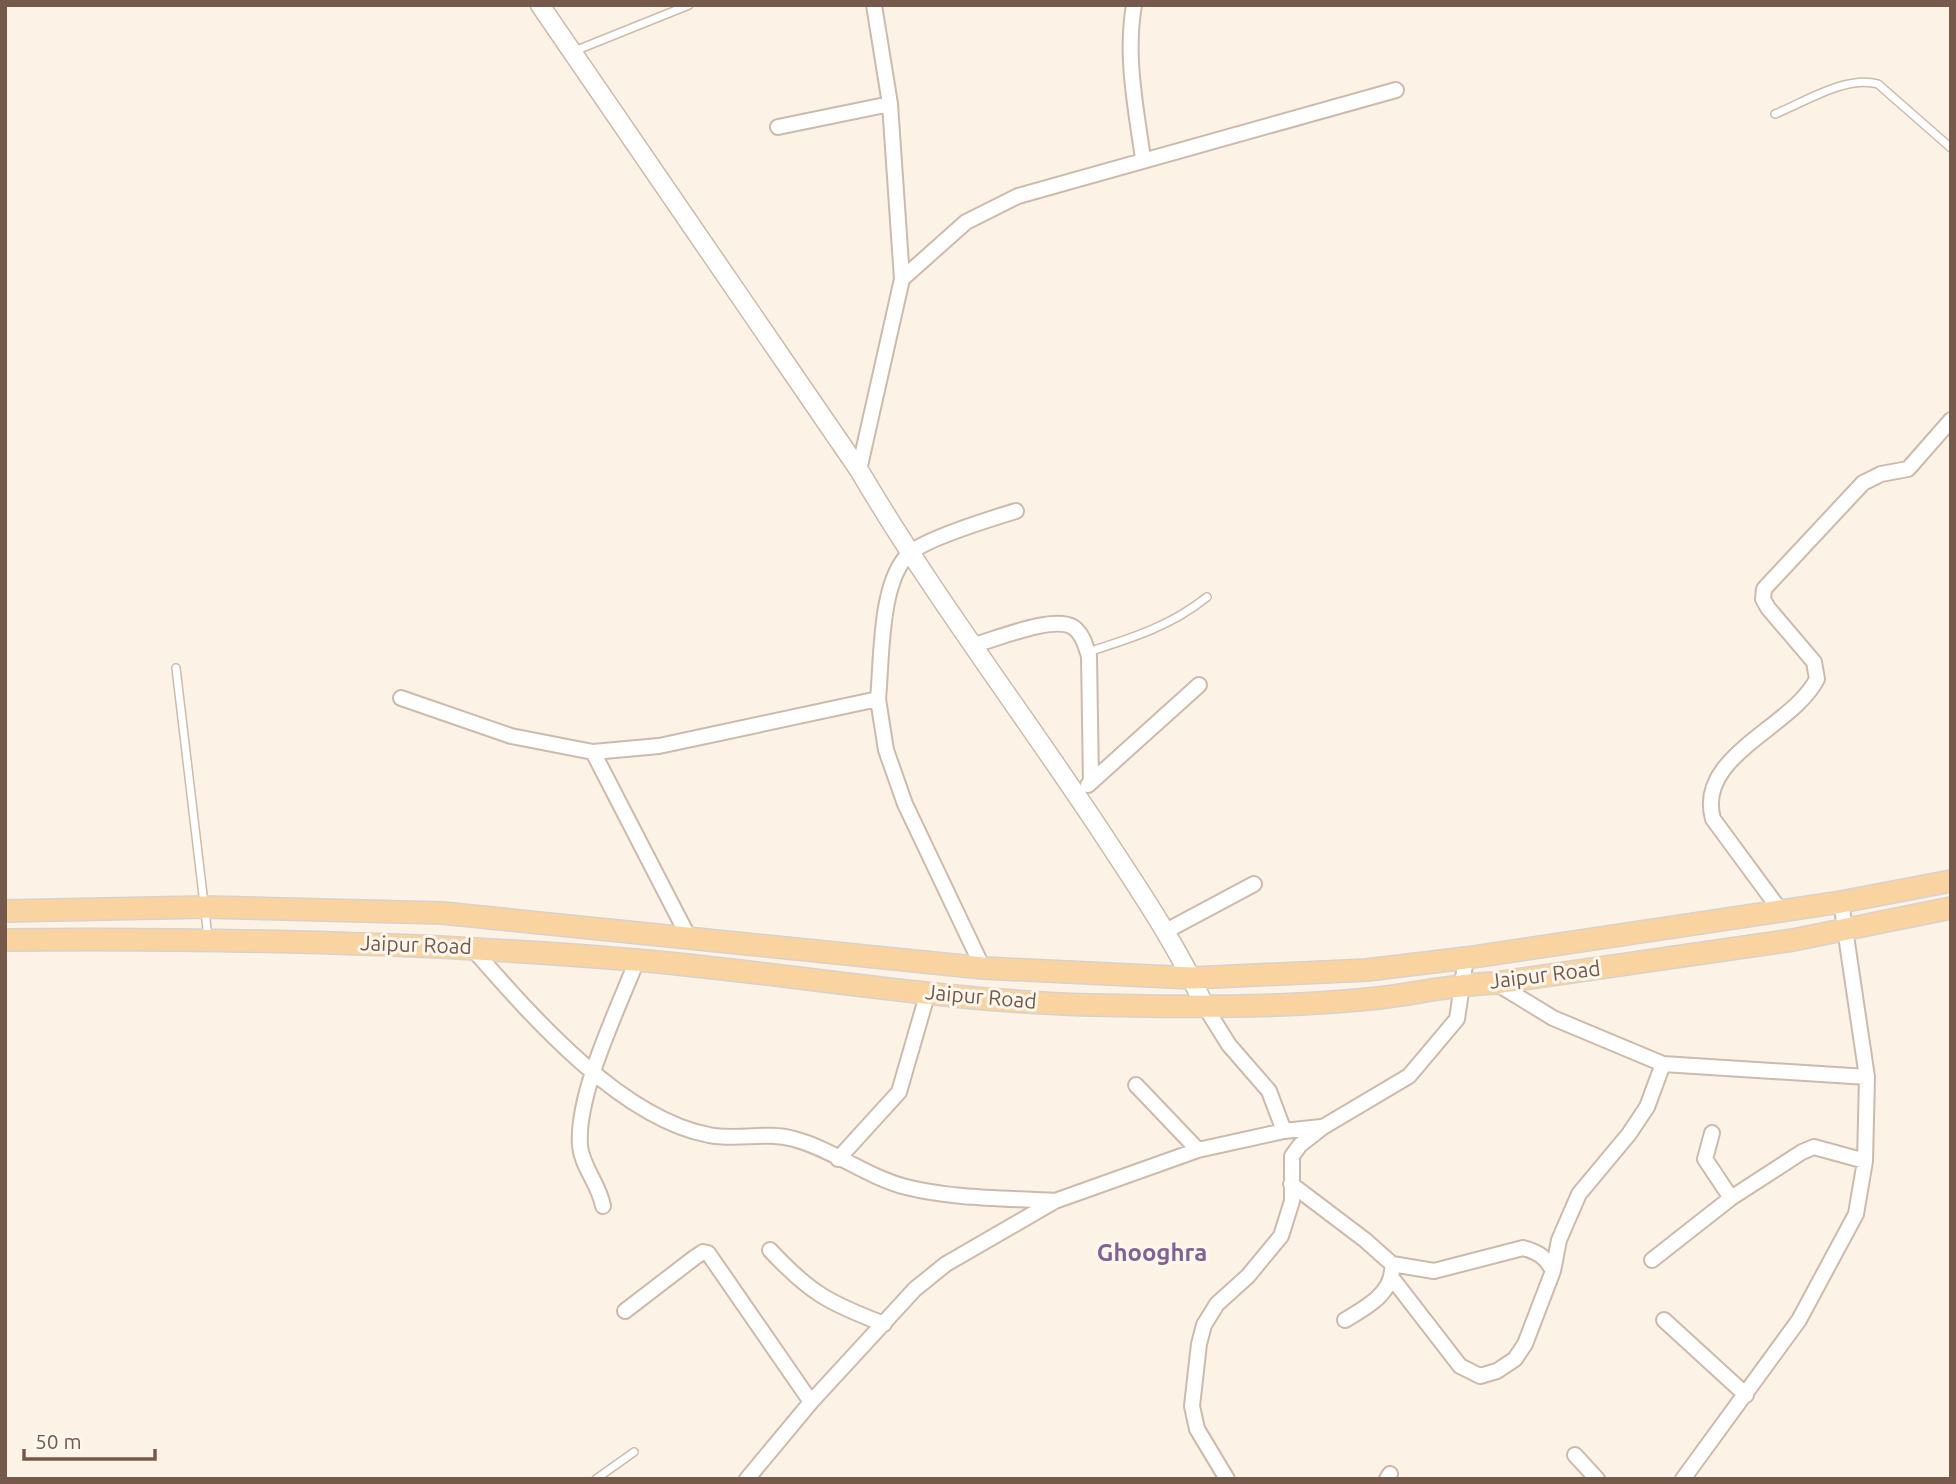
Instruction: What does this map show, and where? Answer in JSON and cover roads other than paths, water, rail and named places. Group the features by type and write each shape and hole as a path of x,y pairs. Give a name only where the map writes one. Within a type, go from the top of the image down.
{"main road":[{"name":"Jaipur Road","path":"5,911 205,907 442,913 984,968 1192,978 1367,970 1466,958 1841,902 1951,881"},
{"name":"Jaipur Road","path":"5,940 209,938 471,947 527,954 637,960 928,992 1064,1003 1203,1005 1370,999 1463,984 1496,983 1846,929 1951,908"},
{"path":"666,964 678,935"}],"street":[{"path":"859,470 902,279 890,104 874,5"},
{"path":"1134,5 1130,30 1130,70 1143,159"},
{"path":"547,9 571,53 859,470 901,542 911,552 1077,795 1166,931 1192,978 1203,1005 1229,1045 1269,1091 1284,1130"},
{"path":"902,279 966,222 1018,196 1395,90"},
{"path":"778,127 890,104"},
{"path":"1780,910 1713,818 1708,801 1712,784 1725,767 1802,699 1817,679 1814,662 1768,608 1763,598 1764,589 1863,483 1881,474 1908,470 1951,420"},
{"path":"984,968 905,804 886,750 878,699 888,595 896,575 911,552 953,533 1016,511"},
{"path":"974,645 1052,623 1073,628 1083,637 1087,652 1091,782"},
{"path":"1077,795 1199,685"},
{"path":"401,698 511,736 593,752 659,746 878,699"},
{"path":"593,752 678,935"},
{"path":"1166,931 1254,884"},
{"path":"1683,1479 1800,1320 1856,1214 1865,1161 1867,1077 1841,902"},
{"path":"471,947 526,1010 594,1071 637,1104 673,1123 708,1135 796,1139 906,1187 1055,1202"},
{"path":"1227,1479 1211,1455 1194,1418 1192,1406 1199,1344 1205,1325 1217,1304 1248,1276 1281,1236 1289,1218 1292,1156 1323,1127 1409,1076 1457,1019 1466,958"},
{"path":"603,1206 601,1192 582,1156 580,1143 594,1071 637,960"},
{"path":"1496,983 1553,1018 1663,1064 1867,1077"},
{"path":"838,1159 899,1092 928,992"},
{"path":"1291,1184 1365,1240 1392,1271 1460,1366 1480,1376 1497,1371 1515,1359 1525,1344 1553,1271 1559,1240 1579,1194 1647,1107 1663,1064"},
{"path":"1136,1085 1198,1150"},
{"path":"747,1479 811,1402 915,1289 946,1264 1055,1202 1198,1150 1284,1130 1323,1127"},
{"path":"1712,1133 1705,1158 1731,1198"},
{"path":"1652,1260 1731,1198 1814,1147 1865,1161"},
{"path":"1392,1271 1434,1271 1523,1248 1537,1252 1548,1261 1553,1271"},
{"path":"770,1250 799,1281 819,1296 833,1305 884,1324"},
{"path":"625,1311 694,1258 703,1252 708,1253 811,1402"},
{"path":"1345,1320 1370,1305 1392,1271"},
{"path":"1664,1320 1746,1395"},
{"path":"1574,1455 1597,1479"}],"lane":[{"path":"571,53 689,5"},
{"path":"1775,114 1866,80 1878,84 1951,148"},
{"path":"1087,652 1151,632 1183,616 1208,597"},
{"path":"176,668 209,938"},
{"path":"596,1479 634,1452"}],"district":[{"name":"Ghooghra","path":"1152,1253"}]}
